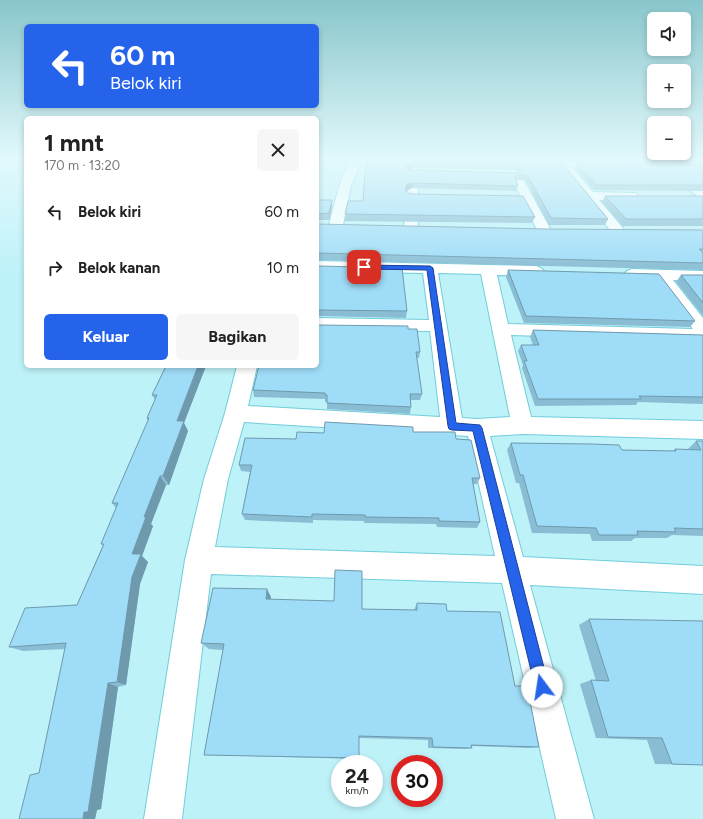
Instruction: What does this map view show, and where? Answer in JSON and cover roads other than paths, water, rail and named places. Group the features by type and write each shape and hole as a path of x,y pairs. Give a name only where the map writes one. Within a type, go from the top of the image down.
{"street":[{"path":"340,197 329,225 351,225"},
{"path":"411,227 412,197"},
{"path":"526,197 544,230"},
{"path":"591,197 618,231"},
{"path":"396,226 427,227"},
{"path":"529,229 559,230"},
{"path":"603,231 634,231"},
{"path":"319,266 551,272"},
{"path":"430,268 438,326 465,427 513,570 575,819"},
{"path":"488,270 522,425"},
{"path":"614,274 703,276"},
{"path":"661,275 703,330"},
{"path":"319,324 438,326"},
{"path":"501,328 703,335"},
{"path":"163,819 199,560 216,479 236,413 246,368"},
{"path":"236,413 465,427 522,425 703,430"},
{"path":"199,560 513,570 703,580"}]}
